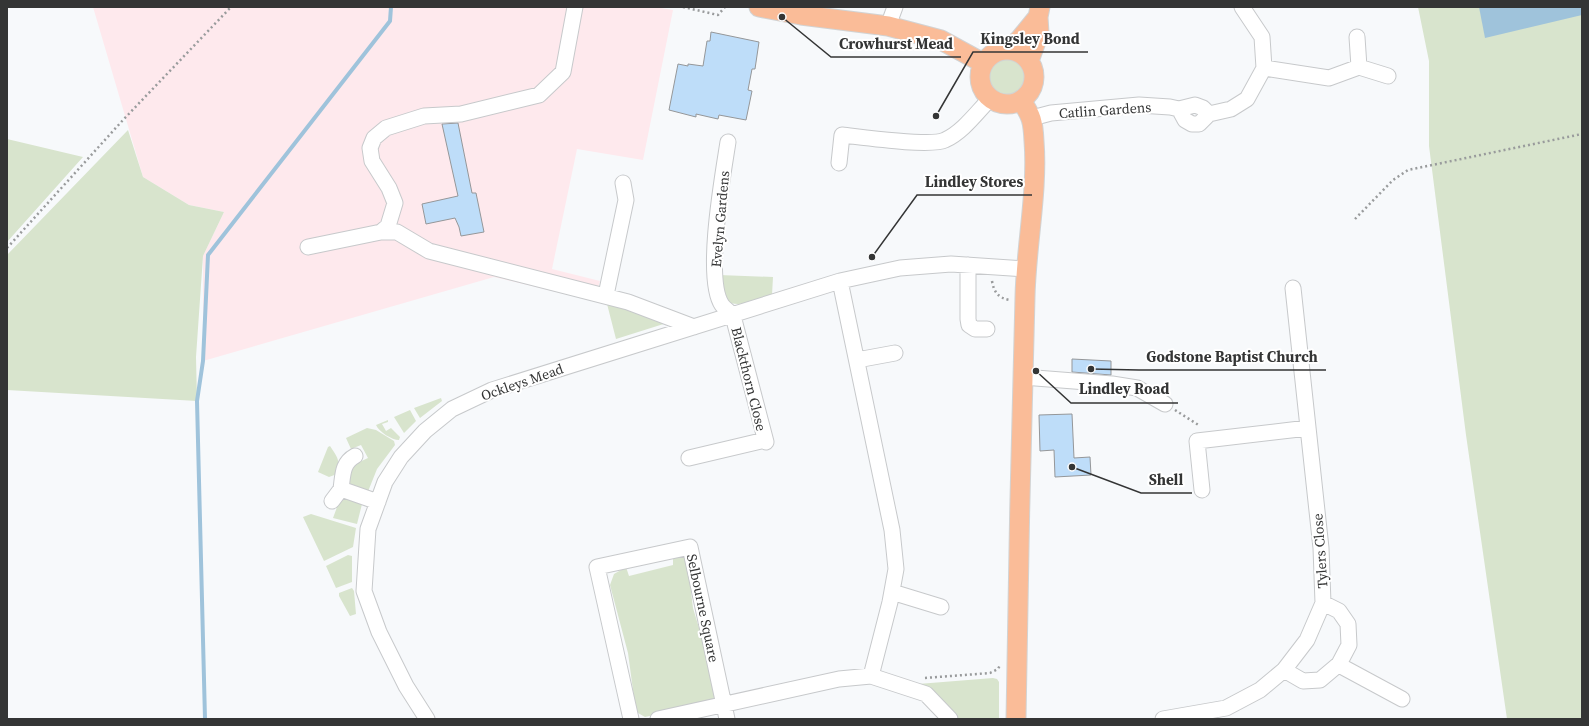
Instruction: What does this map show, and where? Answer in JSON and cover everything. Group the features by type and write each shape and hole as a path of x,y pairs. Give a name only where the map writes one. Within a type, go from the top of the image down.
{"main road":[{"path":"759,7 783,9 888,26 941,40 983,64"},
{"path":"1009,50 1020,39 1039,12"},
{"path":"1029,61 1039,33 1039,12"},
{"path":"1009,50 1017,51 1029,61 1033,69 1034,80 1031,90 1021,100 1001,104 990,99 985,94 979,74 986,58 996,51 1009,50"},
{"path":"1016,719 1026,269 1034,175 1032,118 1021,100"}],"street":[{"path":"381,232 388,226 395,203 389,188 372,161 370,148 374,138 386,128 424,116 461,114 539,95 563,72 575,7"},
{"path":"888,26 895,7"},
{"path":"1242,7 1262,37 1264,68 1329,78 1359,67 1388,76"},
{"path":"1357,37 1359,67"},
{"name":"Catlin Gardens","path":"1032,118 1051,113 1139,105 1179,109 1185,120 1192,124 1199,124 1209,114 1231,109 1247,98 1264,68"},
{"path":"839,163 842,135 924,143 944,141 956,133 990,99"},
{"name":"Evelyn Gardens","path":"728,142 719,203 714,259 715,282 722,304 733,316"},
{"path":"606,295 626,200 623,183"},
{"path":"308,247 381,232 397,232 429,251 606,295 694,326"},
{"name":"Ockleys Mead","path":"427,719 406,686 379,632 364,591 368,529 385,482 401,457 425,431 452,409 492,390 694,326 733,316 840,281 900,268 951,264 1026,269"},
{"path":"968,265 969,325 975,329 988,329"},
{"path":"840,281 892,530 896,569 892,592 871,676"},
{"name":"Tylers Close","path":"1163,719 1226,708 1260,690 1284,670 1307,640 1323,603 1321,548 1293,288"},
{"name":"Blackthorn Close","path":"689,458 765,441 733,316"},
{"path":"857,360 895,353"},
{"path":"1023,377 1090,382 1138,388 1165,404"},
{"path":"1202,490 1197,441 1308,428"},
{"path":"332,501 341,489 343,467 355,456"},
{"path":"341,489 378,502"},
{"name":"Selbourne Square","path":"631,719 598,567 690,547 727,719"},
{"path":"892,592 941,607"},
{"path":"1284,670 1303,681 1320,680 1338,665 1349,645 1348,624 1339,611 1323,603"},
{"path":"1338,665 1402,699"},
{"path":"658,719 839,679 871,676 926,694 950,719"}],"path":[{"path":"7,248 123,120 231,7"},
{"path":"683,7 718,15 725,7"},
{"path":"1356,219 1393,180 1408,170 1582,134"},
{"path":"990,276 995,292 1000,297 1012,302 1013,293"},
{"path":"1165,404 1220,438"},
{"path":"902,686 926,678 990,673 998,669 1000,658"}],"shaded area":[{"path":"93,7 568,7 567,15 581,16 582,7 655,7 673,10 643,160 577,149 552,269 600,281 594,301 494,277 203,361 203,256 224,212 189,205 143,177"}],"green space":[{"path":"1418,7 1582,7 1582,719 1507,719 1466,435 1429,146 1429,61"},
{"path":"1003,57 1011,57 1021,62 1025,69 1025,83 1021,90 1011,95 1003,95 993,90 991,87 988,80 988,72 993,62 996,60"},
{"path":"128,130 143,177 189,205 224,212 203,256 196,357 197,401 7,390 7,255"},
{"path":"7,139 83,157 7,242"},
{"path":"719,275 773,277 772,295 748,303 731,303 724,295"},
{"path":"606,300 673,321 616,339"},
{"path":"441,398 442,401 420,418 414,408"},
{"path":"410,410 416,421 404,433 394,417"},
{"path":"388,420 388,422 382,424 386,431 391,428 400,437 399,440 393,439 386,435 376,425"},
{"path":"367,428 376,430 394,441 395,445 377,469 367,494 349,488 346,476 353,465 368,458 361,445 351,449 346,438"},
{"path":"330,446 338,459 339,465 337,474 329,477 318,472 328,447"},
{"path":"344,496 362,504 357,524 333,518 340,499"},
{"path":"311,514 356,528 353,547 324,561 303,517"},
{"path":"348,555 352,556 352,582 336,588 326,566"},
{"path":"682,555 687,558 693,608 708,658 715,695 711,702 645,717 638,713 635,705 628,653 610,585 614,574 626,567 629,576 673,565 673,556"},
{"path":"352,588 354,591 356,614 350,616 339,596 339,593"},
{"path":"993,678 997,679 999,682 999,719 958,719 931,692 918,684"}],"water":[{"path":"1479,7 1582,7 1582,15 1485,38"}],"building":[{"path":"711,32 759,42 755,69 752,69 748,90 752,91 746,120 719,115 718,119 696,114 696,117 669,110 678,64 703,66 707,41 710,41"},
{"path":"458,123 472,193 476,193 484,232 461,236 455,218 426,224 422,204 458,196 442,124"},
{"path":"1072,359 1111,361 1111,375 1072,372"},
{"path":"1072,414 1074,458 1090,457 1091,475 1055,477 1054,450 1040,451 1039,415"}],"waterway":[{"path":"205,719 197,401 203,361 208,255 390,21 391,7"}],"place":[{"name":"Crowhurst Mead","path":"782,17"},
{"name":"Kingsley Bond","path":"936,116"},
{"name":"Lindley Stores","path":"872,257"},
{"name":"Godstone Baptist Church","path":"1091,369"},
{"name":"Lindley Road","path":"1036,371"},
{"name":"Shell","path":"1072,467"}]}
